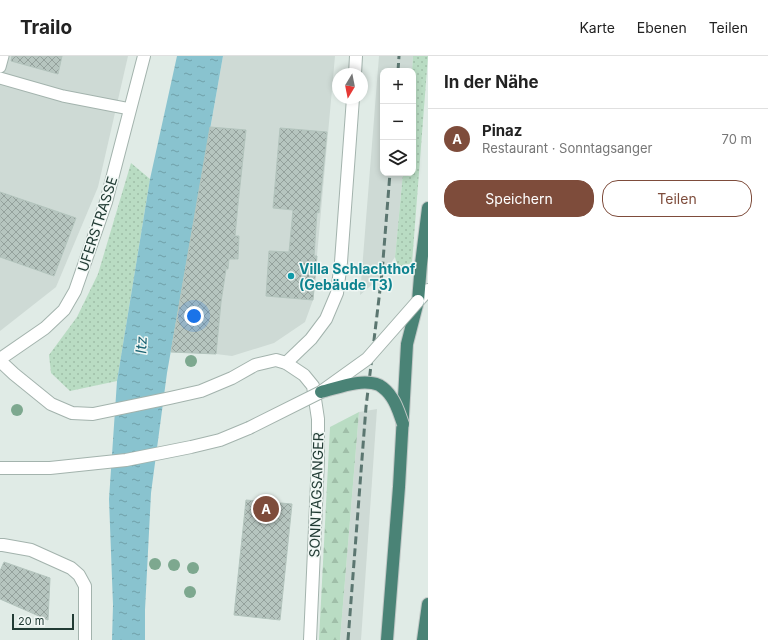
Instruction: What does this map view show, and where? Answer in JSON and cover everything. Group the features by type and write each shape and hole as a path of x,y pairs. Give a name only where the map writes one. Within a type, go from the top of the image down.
{"highway":[{"path":"387,640 399,487 407,344 418,301 428,208"},
{"path":"321,392 354,384 365,383 379,386 386,390 393,399 403,424"},
{"path":"423,640 428,604"}],"street":[{"name":"UFERSTRASSE","path":"0,360 45,328 64,310 76,291 106,202 144,56"},
{"path":"355,68 356,56"},
{"path":"0,360 14,374 51,404 72,413 94,414 201,391 232,378 255,365 276,360 286,363 311,340 326,319 337,293 341,262 353,104"},
{"path":"0,468 50,468 126,460 220,440 249,428 321,392 367,359 428,290"},
{"name":"SONNTAGSANGER","path":"286,363 304,375 313,386 318,419 318,460 310,640"},
{"path":"0,545 31,550 71,568 79,575 85,586 85,640"}],"lane":[{"path":"0,66 3,56"},
{"path":"0,78 63,96 130,109"}],"shaded area":[{"path":"0,56 128,56 98,187 56,287 0,331"},
{"path":"223,56 335,56 334,68 332,68 332,89 313,300 305,322 274,343 232,356 171,352"},
{"path":"379,56 413,56 412,68 380,68 380,176 403,176 395,257 382,276 360,295"},
{"path":"377,409 361,640 340,640 359,412"}],"green space":[{"path":"413,56 428,56 412,263 398,267 395,257 403,176 416,176 416,68 412,68"},
{"path":"131,163 150,179 117,381 70,391 51,373 49,355 77,317 98,274"},
{"path":"359,412 340,640 319,640 330,427"}],"water":[{"name":"Itz","path":"177,56 223,56 167,373 151,493 145,610 145,640 112,640 113,605 109,499 117,381 150,179"}],"building":[{"path":"12,56 62,56 58,74 11,61"},
{"path":"210,127 246,130 235,236 239,236 238,259 229,259 228,269 226,269 216,354 171,352"},
{"path":"280,128 327,132 319,213 317,212 314,256 317,256 313,300 266,296 269,251 289,252 293,210 273,208"},
{"path":"0,192 76,218 54,276 0,257"},
{"path":"246,500 292,504 280,620 234,615"},
{"path":"4,562 50,578 48,620 0,599 0,571"}],"railway":[{"path":"398,68 399,56"},
{"path":"348,640 366,407 382,273 390,176"}],"place":[{"name":"Villa Schlachthof (Gebäude T3)","path":"291,276"},
{"name":"Pinaz","path":"266,509"}]}
